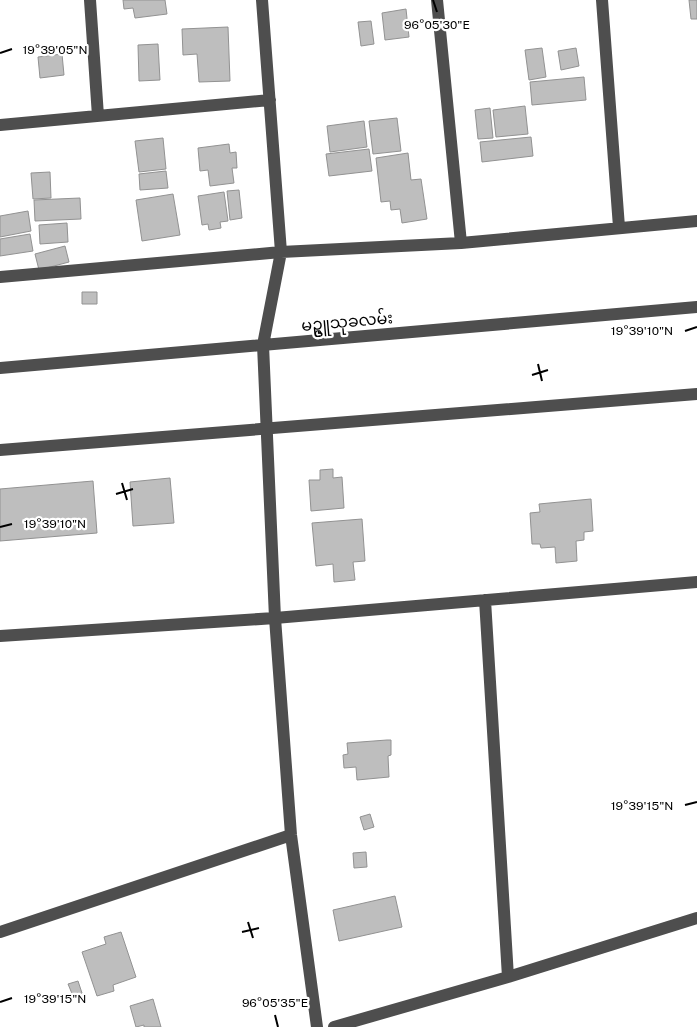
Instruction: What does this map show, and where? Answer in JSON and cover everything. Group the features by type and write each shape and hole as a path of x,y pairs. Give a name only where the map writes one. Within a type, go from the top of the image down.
{"street":[{"path":"90,0 98,116"},
{"path":"262,0 281,252 263,345 275,618 291,836 317,1027"},
{"path":"437,0 461,242"},
{"path":"602,0 619,227"},
{"path":"0,125 270,100"},
{"path":"0,277 281,252 461,242 697,221"},
{"name":"မဥ္ဇူသုခလမ်း","path":"0,368 697,307"},
{"path":"0,450 697,394"},
{"path":"0,636 275,618 697,582"},
{"path":"485,600 508,977"},
{"path":"0,932 291,836"},
{"path":"334,1027 508,977 697,918"}],"building":[{"path":"123,0 165,0 167,14 135,18 133,8 124,9"},
{"path":"689,0 697,0 697,19 691,19"},
{"path":"406,9 409,37 385,40 382,13"},
{"path":"371,21 374,44 361,46 358,22"},
{"path":"228,27 230,81 199,82 197,54 183,55 182,29"},
{"path":"158,44 160,80 139,81 138,45"},
{"path":"542,48 546,77 529,80 525,50"},
{"path":"576,48 579,66 561,70 558,51"},
{"path":"62,54 64,75 40,78 38,57"},
{"path":"584,77 586,100 532,105 530,82"},
{"path":"525,106 528,134 496,137 493,110"},
{"path":"490,108 493,138 478,139 475,110"},
{"path":"397,118 401,151 373,154 369,121"},
{"path":"364,121 367,147 330,152 327,126"},
{"path":"531,137 533,156 482,162 480,142"},
{"path":"163,138 166,169 139,172 135,141"},
{"path":"229,144 230,153 236,152 237,168 232,168 234,183 210,186 208,170 200,171 198,148"},
{"path":"369,149 372,171 329,176 326,154"},
{"path":"408,153 411,180 421,179 427,219 402,223 400,209 391,210 390,201 381,202 376,158"},
{"path":"166,171 168,188 140,190 139,174"},
{"path":"50,172 51,198 33,199 31,173"},
{"path":"239,190 242,218 230,220 227,191"},
{"path":"224,192 228,221 220,222 221,228 209,230 208,224 202,225 198,196"},
{"path":"173,194 180,235 142,241 136,200"},
{"path":"80,198 81,219 35,221 34,200"},
{"path":"28,211 31,231 0,237 0,216"},
{"path":"67,223 68,242 40,244 39,225"},
{"path":"30,234 33,251 0,256 0,239"},
{"path":"65,246 69,262 39,270 35,254"},
{"path":"82,292 97,292 97,304 82,304"},
{"path":"333,469 333,478 342,477 344,508 311,511 309,480 320,480 320,470"},
{"path":"170,478 174,523 133,526 130,482"},
{"path":"93,481 97,533 0,541 0,489"},
{"path":"591,499 593,531 584,532 584,540 576,541 577,561 556,563 555,547 541,548 540,544 532,544 530,513 540,512 539,504"},
{"path":"362,519 365,561 353,562 355,580 334,582 333,564 316,566 312,523"},
{"path":"391,740 391,755 388,756 389,777 357,780 356,767 344,768 343,755 348,754 347,743"},
{"path":"370,814 374,827 364,830 360,817"},
{"path":"366,852 367,867 354,868 353,853"},
{"path":"395,896 402,927 339,941 333,910"},
{"path":"121,932 136,977 113,985 114,991 97,996 82,952 106,944 104,937"},
{"path":"78,981 82,993 73,996 68,984"},
{"path":"153,999 161,1027 144,1027 144,1025 136,1027 130,1006"}]}
